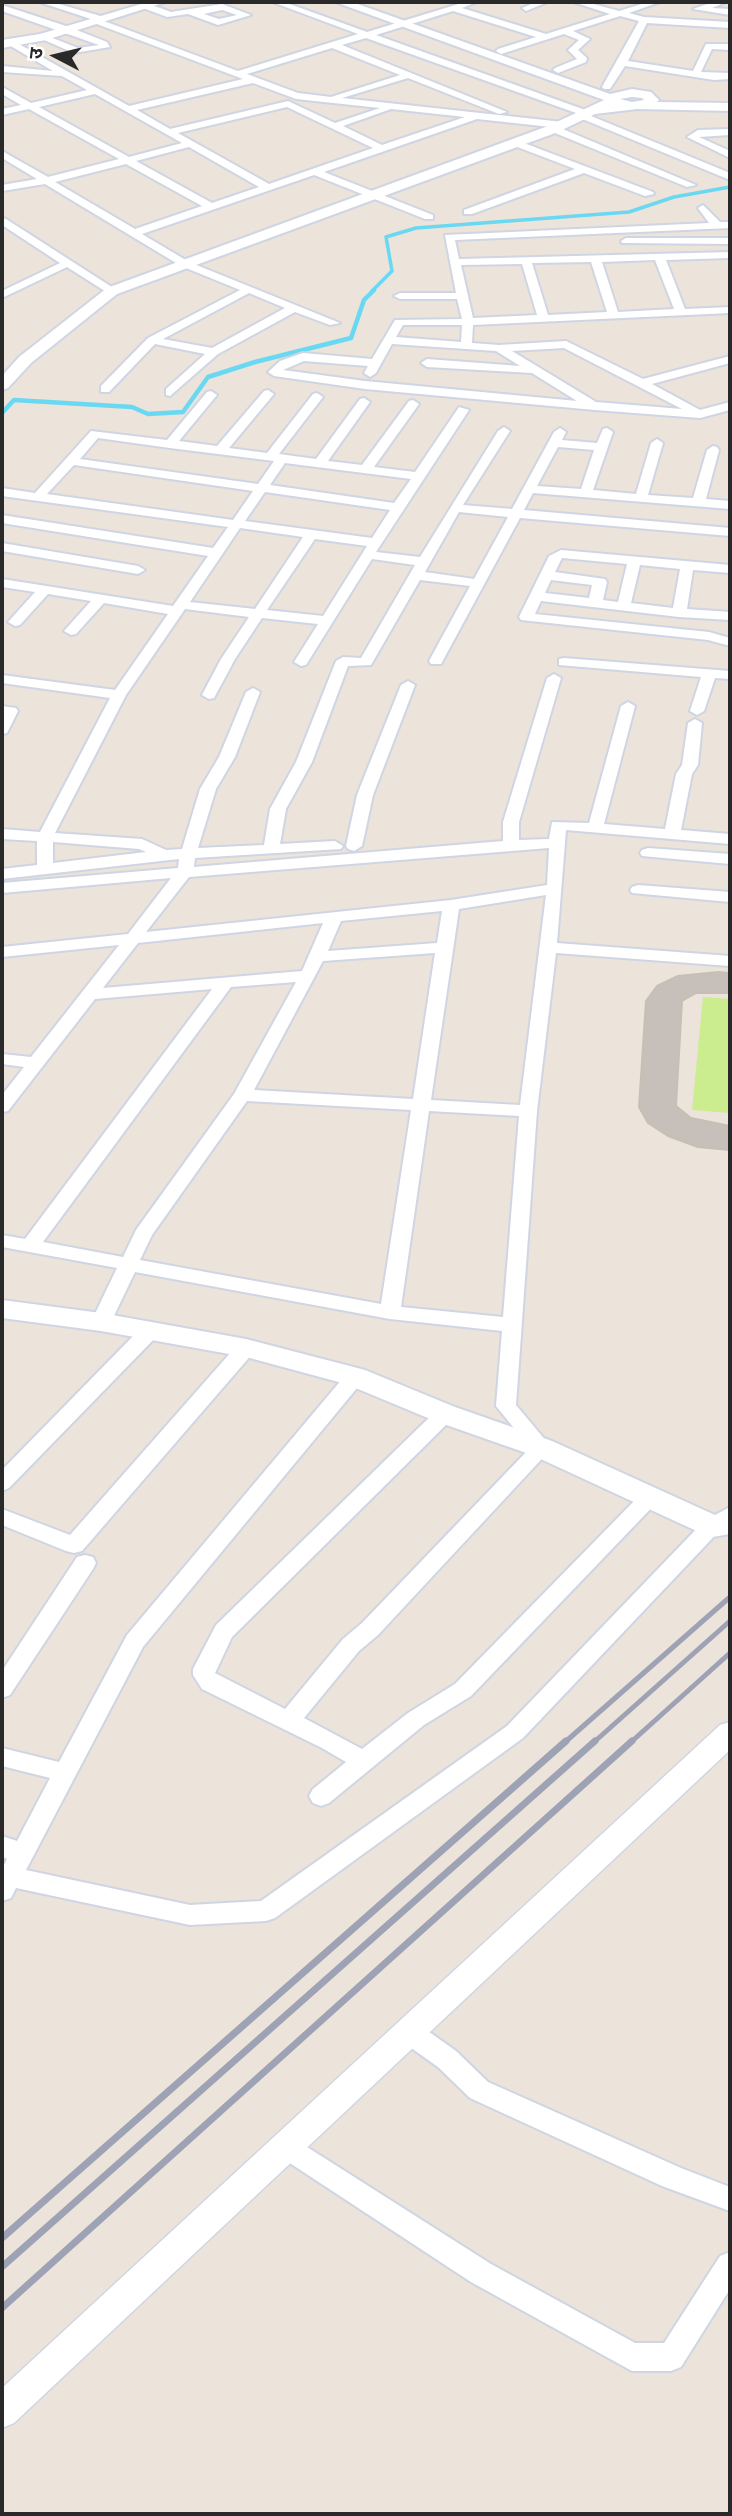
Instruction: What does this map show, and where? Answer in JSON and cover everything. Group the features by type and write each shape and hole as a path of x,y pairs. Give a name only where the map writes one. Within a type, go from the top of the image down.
{"main road":[{"path":"10,45 160,2"},
{"path":"341,2 558,70 614,95 641,103"},
{"path":"361,2 408,22 641,103"},
{"path":"2,385 25,360 112,291 558,127 587,114 614,95"},
{"path":"587,114 641,103 730,105"},
{"path":"2,1309 101,1322 246,1348 355,1377 445,1414 542,1448 650,1498 722,1522"}],"street":[{"path":"43,2 99,20 296,96 522,120 558,127 691,185"},
{"path":"276,2 587,114 730,177"},
{"path":"238,74 408,22 453,5 473,2"},
{"path":"527,8 544,2"},
{"path":"577,2 643,20 730,25"},
{"path":"501,51 649,2"},
{"path":"722,2 697,9 730,12"},
{"path":"453,5 546,37"},
{"path":"146,6 170,15 188,11 194,13"},
{"path":"2,8 66,29 104,44 105,47 77,51 42,37"},
{"path":"614,95 622,63 643,20"},
{"path":"558,70 581,62 582,58 573,50 585,38 565,31"},
{"path":"10,45 269,188"},
{"path":"334,45 522,120"},
{"path":"696,74 709,46 730,47"},
{"path":"2,60 31,66"},
{"path":"622,63 730,76"},
{"path":"2,69 67,75"},
{"path":"328,100 409,75"},
{"path":"128,109 253,80"},
{"path":"2,90 211,207"},
{"path":"2,112 96,91"},
{"path":"169,132 288,104 382,149"},
{"path":"334,126 387,109"},
{"path":"134,233 480,116"},
{"path":"716,132 730,140"},
{"path":"730,132 698,133 692,137 730,155"},
{"path":"516,143 649,194"},
{"path":"2,188 46,181 191,144"},
{"path":"620,156 650,144"},
{"path":"2,154 185,264 334,323"},
{"path":"655,171 691,161"},
{"path":"468,212 585,169"},
{"path":"315,172 429,217"},
{"path":"703,208 717,226"},
{"path":"2,221 112,291"},
{"path":"466,346 468,322 457,262 449,237 730,225"},
{"path":"494,235 495,244 730,241"},
{"path":"457,262 730,255"},
{"path":"659,257 682,314"},
{"path":"596,259 614,316"},
{"path":"526,260 543,318"},
{"path":"2,294 68,263"},
{"path":"105,389 152,340 249,289"},
{"path":"400,296 463,296"},
{"path":"170,392 215,352 295,307"},
{"path":"365,385 374,363 399,322 468,322 730,310"},
{"path":"564,318 566,344"},
{"path":"152,340 215,352"},
{"path":"387,341 499,348 566,344 700,414"},
{"path":"421,376 435,344"},
{"path":"499,348 595,406"},
{"path":"374,363 303,357 284,363 275,372 365,385 421,376 537,371"},
{"path":"642,383 730,359"},
{"path":"421,376 595,406 700,414 730,406"},
{"path":"220,450 268,394"},
{"path":"170,444 211,395"},
{"path":"45,868 46,837 119,695 262,488 276,458 317,397"},
{"path":"320,463 364,402"},
{"path":"366,469 413,404"},
{"path":"301,662 398,507 463,410"},
{"path":"272,848 278,809 304,762 343,661 366,662 455,508 504,431"},
{"path":"586,494 607,432"},
{"path":"38,497 95,434 418,476"},
{"path":"436,660 557,437 601,447"},
{"path":"642,498 657,443"},
{"path":"698,503 713,450"},
{"path":"70,461 398,507"},
{"path":"529,489 730,505"},
{"path":"2,492 313,533 424,562"},
{"path":"455,508 730,531"},
{"path":"2,519 217,553"},
{"path":"209,695 228,659 313,533"},
{"path":"2,547 138,570"},
{"path":"730,569 561,554 556,556 526,617 709,636 730,642"},
{"path":"623,607 635,560"},
{"path":"679,613 687,565"},
{"path":"416,575 477,583"},
{"path":"547,575 600,582 597,625"},
{"path":"2,583 102,599 327,621"},
{"path":"15,622 45,590"},
{"path":"536,596 679,613 730,616"},
{"path":"71,631 102,599"},
{"path":"564,662 730,675"},
{"path":"672,834 684,774 690,765 696,717 709,674"},
{"path":"511,845 510,821 554,678"},
{"path":"2,679 119,695"},
{"path":"354,846 365,795 408,685"},
{"path":"2,1107 134,937 186,862 208,789 227,757 253,692"},
{"path":"595,828 628,706"},
{"path":"2,710 11,711 2,730"},
{"path":"288,1721 351,1645 370,1629 542,1448 506,1406 528,1111 555,888 558,825 730,839"},
{"path":"2,834 142,844 163,855 186,862 557,843"},
{"path":"2,888 272,848 465,848"},
{"path":"648,853 730,859"},
{"path":"2,874 163,855"},
{"path":"2,952 451,905 555,888"},
{"path":"638,890 730,897"},
{"path":"390,1312 451,905"},
{"path":"101,1322 143,1234 243,1095 308,976 334,918"},
{"path":"317,957 445,947"},
{"path":"548,947 730,961"},
{"path":"90,994 308,976"},
{"path":"29,1247 224,985"},
{"path":"2,1059 36,1063"},
{"path":"243,1095 528,1111"},
{"path":"2,1241 126,1266 390,1312 512,1325"},
{"path":"2,1483 150,1330"},
{"path":"2,1517 74,1545 246,1348"},
{"path":"355,1377 135,1641 66,1773 12,1850 6,1884 190,1915 266,1911 515,1732 722,1522"},
{"path":"363,1761 330,1741 206,1679 204,1669 224,1632 445,1414"},
{"path":"321,1796 416,1719 463,1690 650,1498"},
{"path":"2,1689 85,1563"},
{"path":"2,2411 730,1733"},
{"path":"2,1757 66,1773"},
{"path":"409,2032 447,2059 479,2090 672,2177 730,2199"},
{"path":"285,2145 481,2273 632,2357 671,2357 730,2265"}],"green space":[{"path":"703,997 730,999 730,1113 692,1110"}],"building":[{"path":"730,973 730,993 696,993 682,1001 676,1106 691,1118 730,1126 730,1150 698,1147 668,1136 648,1123 639,1107 646,1001 657,986 678,976"}],"waterway":[{"path":"372,291 392,271 386,237 416,228 629,212 674,197 730,187"},
{"path":"2,413 14,400 132,407 148,414 183,412 208,377 255,362 351,338 364,300 374,290"}],"railway":[{"path":"564,1743 730,1597"},
{"path":"593,1743 730,1621"},
{"path":"630,1743 730,1653"},
{"path":"2,2238 566,1741"},
{"path":"2,2267 595,1741"},
{"path":"2,2308 632,1741"}]}
